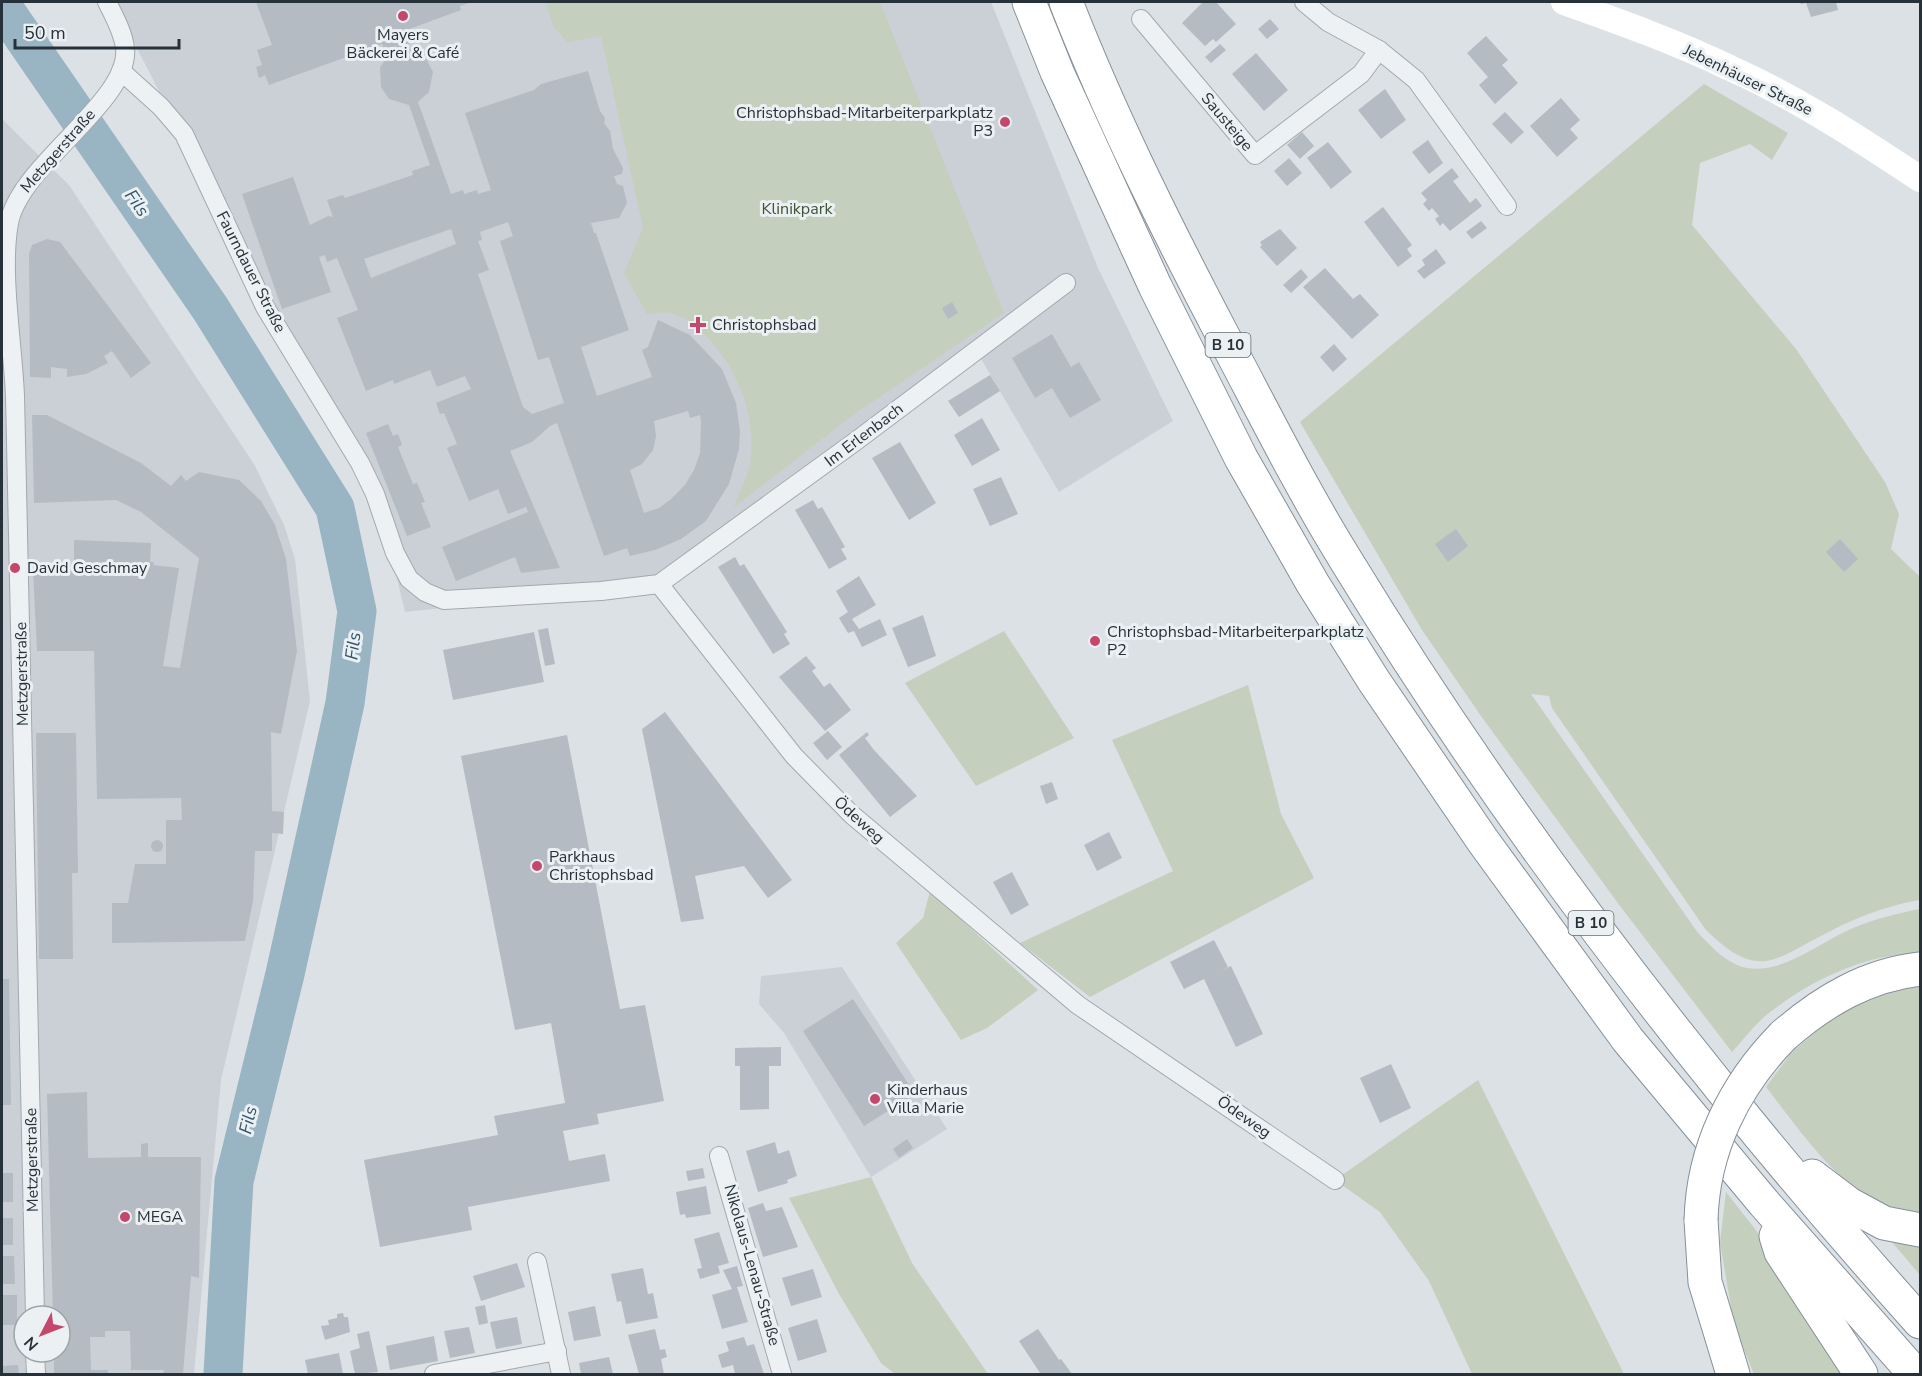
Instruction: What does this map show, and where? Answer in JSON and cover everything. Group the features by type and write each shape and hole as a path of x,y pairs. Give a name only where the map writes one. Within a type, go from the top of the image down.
{"highway":[{"name":"B 10","path":"1029,2 1057,72 1155,286 1241,458 1313,584 1374,681 1544,928 1628,1040 1764,1203 1915,1374"},
{"name":"B 10","path":"1066,2 1086,54 1187,266 1274,432 1344,558 1416,674 1576,904 1657,1011 1780,1160 1920,1322"},
{"path":"1733,1374 1705,1282 1701,1220 1708,1167 1718,1132 1746,1080 1763,1056 1808,1015 1845,992 1888,975 1920,969"},
{"name":"B 10","path":"1780,1160 1819,1179 1849,1204 1884,1223 1920,1230"},
{"path":"1764,1203 1781,1252 1860,1374"}],"main road":[{"name":"Jebenhäuser Straße","path":"1564,2 1624,23 1731,68 1813,111 1920,179"}],"street":[{"path":"106,2 120,30 125,50 121,71"},
{"path":"1304,2 1328,22 1379,50 1416,80 1507,206"},
{"name":"Sausteige","path":"1141,19 1255,155 1361,74 1379,50"},
{"name":"Metzgerstraße","path":"35,1304 15,396 7,265 9,222 21,192 103,99 121,71"},
{"name":"Faurndauer Straße","path":"121,71 161,107 184,134 265,307 360,463 375,494 395,553 409,579 425,592 444,600 610,590 659,584"},
{"name":"Im Erlenbach","path":"659,584 856,441 1066,282"},
{"name":"Ödeweg","path":"659,584 794,756 851,814 1078,1005 1335,1180"},
{"name":"Nikolaus-Lenau-Straße","path":"719,1156 782,1374"},
{"path":"537,1262 561,1374"},
{"path":"434,1374 557,1352"}],"shaded area":[{"name":"Christophsbad","path":"113,2 991,2 1098,268 1173,421 1059,492 973,345 654,580 621,589 405,612 395,570 363,486"},
{"path":"2,119 69,185 254,464 284,525 295,559 310,701 221,1080 194,1374 2,1374"},
{"name":"Kinderhaus Villa Marie","path":"842,967 947,1129 871,1177 784,1033 759,1004 761,976"}],"green space":[{"name":"Klinikpark","path":"546,2 880,2 1004,313 856,413 734,507 748,473 751,449 748,412 742,394 735,376 714,344 687,320 674,314 647,314 624,273 643,228 601,36 567,42 553,26"},
{"path":"1704,84 1788,133 1772,160 1750,144 1700,163 1692,225 1796,349 1885,482 1899,514 1891,549 1920,577 1920,900 1867,914 1786,955 1773,959 1749,960 1733,952 1706,930 1552,708 1549,696 1531,694 1698,933 1731,962 1752,969 1782,964 1853,928 1920,909 1920,953 1878,958 1818,981 1764,1017 1732,1052 1620,906 1481,716 1422,630 1300,422"},
{"path":"1004,631 1074,738 976,786 905,683"},
{"path":"1248,685 1281,814 1314,878 1090,997 1020,943 1173,871 1112,740"},
{"path":"930,891 1038,990 987,1028 961,1040 896,943 923,918"},
{"path":"1897,984 1920,986 1920,1214 1884,1205 1850,1184 1819,1154 1766,1087 1791,1053 1834,1016"},
{"path":"1478,1080 1624,1374 1472,1374 1429,1281 1380,1212 1335,1180"},
{"path":"871,1177 912,1263 988,1374 895,1374 881,1363 839,1294 789,1198"},
{"path":"1726,1192 1780,1261 1848,1374 1754,1374 1734,1325 1720,1242"},
{"path":"1886,1235 1920,1241 1920,1275"}],"building":[{"path":"256,2 472,2 460,6 461,10 404,31 411,50 426,59 433,72 429,92 418,102 451,194 463,190 464,194 477,190 478,194 491,190 465,113 534,90 541,84 588,71 600,111 605,118 604,123 610,131 613,149 623,168 622,174 614,176 617,184 623,186 627,203 619,218 591,223 629,330 581,347 597,396 652,377 642,350 648,347 658,320 690,335 722,369 736,403 740,431 739,449 729,484 706,521 681,539 655,550 630,556 627,548 604,556 557,423 550,426 532,442 510,451 560,568 521,573 515,557 456,581 442,547 528,512 526,507 508,514 498,489 469,501 447,448 457,444 444,413 440,414 436,403 471,389 465,376 437,387 430,370 394,384 393,380 366,391 337,318 358,310 337,258 327,262 325,255 319,257 331,292 282,309 242,194 293,177 310,225 328,216 333,217 327,200 343,195 345,198 413,175 412,171 430,165 409,105 389,99 381,87 380,67 387,58 382,44 269,85 265,75 259,78 256,67 262,65 257,50 272,45","holes":["508,222 513,236 500,241 538,360 549,357 564,403 532,414 523,407 478,274 489,270 478,241 482,240 480,232","451,229 456,244 371,278 364,259","688,411 690,418 700,415 700,453 685,485 659,508 644,513 630,470 642,464 653,450 656,436 654,421"]},
{"path":"1203,2 1216,2 1236,24 1216,42 1213,39 1205,46 1182,23"},
{"path":"1800,2 1836,2 1838,10 1811,17 1806,3 1801,4"},
{"path":"1270,19 1279,29 1267,39 1258,29"},
{"path":"1486,36 1508,60 1502,65 1518,83 1495,104 1479,85 1488,77 1467,53"},
{"path":"1220,44 1226,50 1211,63 1205,57"},
{"path":"1256,53 1288,90 1264,111 1232,74"},
{"path":"1385,89 1406,120 1381,139 1358,110"},
{"path":"1561,98 1580,120 1570,129 1578,138 1557,157 1530,126"},
{"path":"1505,112 1524,132 1511,144 1492,124"},
{"path":"1302,132 1314,146 1300,159 1287,145"},
{"path":"1428,140 1443,163 1429,174 1412,152"},
{"path":"1328,142 1352,172 1331,189 1307,158"},
{"path":"1289,158 1302,173 1287,186 1274,171"},
{"path":"1452,168 1459,177 1453,181 1470,203 1476,198 1482,206 1450,231 1443,223 1440,226 1435,219 1439,216 1432,208 1429,211 1423,204 1427,200 1421,193"},
{"path":"1383,207 1412,245 1407,249 1412,256 1398,267 1364,222"},
{"path":"1481,221 1487,228 1472,239 1466,232"},
{"path":"1280,229 1297,248 1277,266 1260,247 1262,245 1260,242"},
{"path":"47,239 60,242 151,363 131,378 112,351 104,356 108,363 86,374 67,377 67,369 51,367 51,378 30,377 29,254 32,245"},
{"path":"1436,249 1446,263 1424,279 1417,271 1425,265 1422,260"},
{"path":"1325,268 1353,299 1360,294 1379,315 1352,339 1303,287"},
{"path":"1301,269 1308,277 1291,293 1283,285"},
{"path":"952,302 958,313 948,319 942,308"},
{"path":"1052,334 1071,367 1079,362 1101,400 1070,418 1052,388 1035,398 1012,358"},
{"path":"1334,344 1347,359 1333,372 1320,357"},
{"path":"990,375 1000,391 959,417 948,401"},
{"path":"32,415 47,415 141,463 171,486 181,475 186,481 199,472 239,480 261,501 275,525 286,559 297,651 281,734 271,732 272,811 284,812 283,834 272,833 272,851 255,851 253,901 245,941 112,943 112,903 128,903 135,864 166,864 166,820 182,820 181,798 97,799 94,651 37,651 33,571 74,570 74,540 151,543 150,562 154,562 153,565 179,568 163,666 180,668 199,558 141,512 116,500 34,503"},
{"path":"982,418 1000,450 972,466 954,435"},
{"path":"388,424 393,436 398,434 402,445 398,447 413,484 417,483 425,502 421,503 431,527 407,536 366,433"},
{"path":"900,442 936,503 909,520 872,458"},
{"path":"1001,477 1018,514 990,526 973,489"},
{"path":"813,500 818,509 822,507 845,547 841,549 847,559 829,569 795,510"},
{"path":"1456,529 1468,546 1448,562 1435,544"},
{"path":"1840,539 1858,559 1844,572 1826,552"},
{"path":"735,557 740,566 744,564 787,632 784,634 790,644 773,654 718,567"},
{"path":"859,576 876,605 852,619 859,629 880,619 887,635 862,647 854,631 848,633 839,618 848,612 836,591"},
{"path":"923,615 936,656 908,667 892,628"},
{"path":"548,628 555,664 545,666 538,630"},
{"path":"534,632 544,682 453,700 443,650"},
{"path":"806,656 816,668 812,671 824,687 830,683 851,710 825,731 779,677"},
{"path":"665,712 792,880 768,898 744,866 695,876 704,919 681,922 642,729"},
{"path":"828,731 842,747 827,760 813,743"},
{"path":"867,732 869,735 865,738 874,750 917,796 890,817 839,755"},
{"path":"36,733 76,733 78,873 72,873 73,959 39,959"},
{"path":"567,735 620,1009 645,1005 664,1101 597,1114 599,1124 563,1131 569,1161 605,1154 610,1181 468,1207 472,1230 380,1247 364,1160 498,1135 494,1116 565,1103 551,1023 515,1030 461,756"},
{"path":"1052,782 1058,799 1046,804 1040,786"},
{"path":"1109,832 1122,858 1097,871 1084,845"},
{"path":"157,840 163,846 157,852 151,846"},
{"path":"1012,872 1029,905 1011,915 993,882"},
{"path":"1214,940 1228,967 1220,971 1231,966 1263,1034 1236,1047 1204,979 1184,989 1170,962"},
{"path":"2,979 9,979 11,1105 2,1105"},
{"path":"853,999 915,1094 864,1126 803,1031"},
{"path":"781,1047 781,1066 769,1066 769,1109 740,1110 740,1066 735,1066 735,1048"},
{"path":"1391,1064 1411,1108 1380,1123 1360,1078"},
{"name":"MEGA","path":"87,1092 88,1158 141,1157 141,1144 148,1143 148,1157 201,1157 199,1278 191,1276 183,1374 163,1374 164,1370 131,1370 130,1331 105,1331 105,1337 90,1337 91,1370 108,1370 108,1374 54,1374 54,1364 72,1364 72,1304 53,1304 47,1094"},
{"path":"907,1139 913,1148 899,1158 893,1149"},
{"path":"775,1142 778,1154 789,1150 797,1176 787,1180 788,1183 758,1192 746,1151"},
{"path":"703,1168 705,1178 688,1181 686,1171"},
{"path":"2,1173 13,1173 13,1202 2,1202"},
{"path":"706,1186 711,1214 686,1218 685,1214 680,1215 676,1192"},
{"path":"763,1203 766,1211 782,1207 798,1247 763,1257 748,1208"},
{"path":"2,1218 13,1218 13,1245 2,1245"},
{"path":"719,1232 729,1263 718,1266 720,1273 700,1279 697,1269 702,1268 694,1239"},
{"path":"2,1256 14,1256 15,1284 2,1284"},
{"path":"517,1263 525,1287 481,1301 473,1276"},
{"path":"737,1266 743,1286 737,1287 748,1322 722,1329 712,1295 732,1289 723,1270"},
{"path":"643,1268 648,1294 653,1293 658,1318 626,1324 621,1301 617,1302 611,1274"},
{"path":"813,1269 822,1297 791,1306 782,1278"},
{"path":"2,1295 17,1295 17,1304 12,1304 12,1325 2,1325"},
{"path":"485,1305 488,1323 479,1325 475,1307"},
{"path":"595,1306 601,1336 574,1341 568,1312"},
{"path":"343,1313 344,1317 348,1317 350,1332 325,1340 321,1326 329,1325 328,1320 337,1318 337,1314"},
{"path":"517,1317 522,1344 496,1349 490,1322"},
{"path":"817,1319 827,1352 798,1361 788,1328"},
{"path":"469,1327 475,1353 450,1358 444,1331"},
{"path":"655,1329 660,1350 665,1349 667,1357 661,1359 664,1374 639,1374 628,1335"},
{"path":"1038,1329 1059,1360 1061,1359 1072,1374 1037,1374 1040,1373 1019,1341"},
{"path":"369,1331 378,1372 355,1374 350,1351 360,1348 357,1334"},
{"path":"434,1336 438,1361 390,1370 386,1346"},
{"path":"744,1337 747,1346 754,1344 764,1374 735,1374 733,1365 722,1368 718,1355 729,1351 726,1342"},
{"path":"339,1353 343,1374 308,1374 305,1360"},
{"path":"609,1357 613,1374 581,1374 579,1363"},
{"path":"18,1365 19,1374 2,1374 2,1366"}],"waterway":[{"name":"Fils","path":"2,6 210,308 335,508 357,611 345,703 285,974 234,1181 223,1374"}],"place":[{"name":"Mayers Bäckerei & Café","path":"403,16"},
{"name":"Christophsbad-Mitarbeiterparkplatz P3","path":"1005,122"},
{"name":"Christophsbad","path":"698,325"},
{"name":"David Geschmay","path":"15,568"},
{"name":"Christophsbad-Mitarbeiterparkplatz P2","path":"1095,641"},
{"name":"Parkhaus Christophsbad","path":"537,866"},
{"name":"Kinderhaus Villa Marie","path":"875,1099"},
{"name":"MEGA","path":"125,1217"}]}
